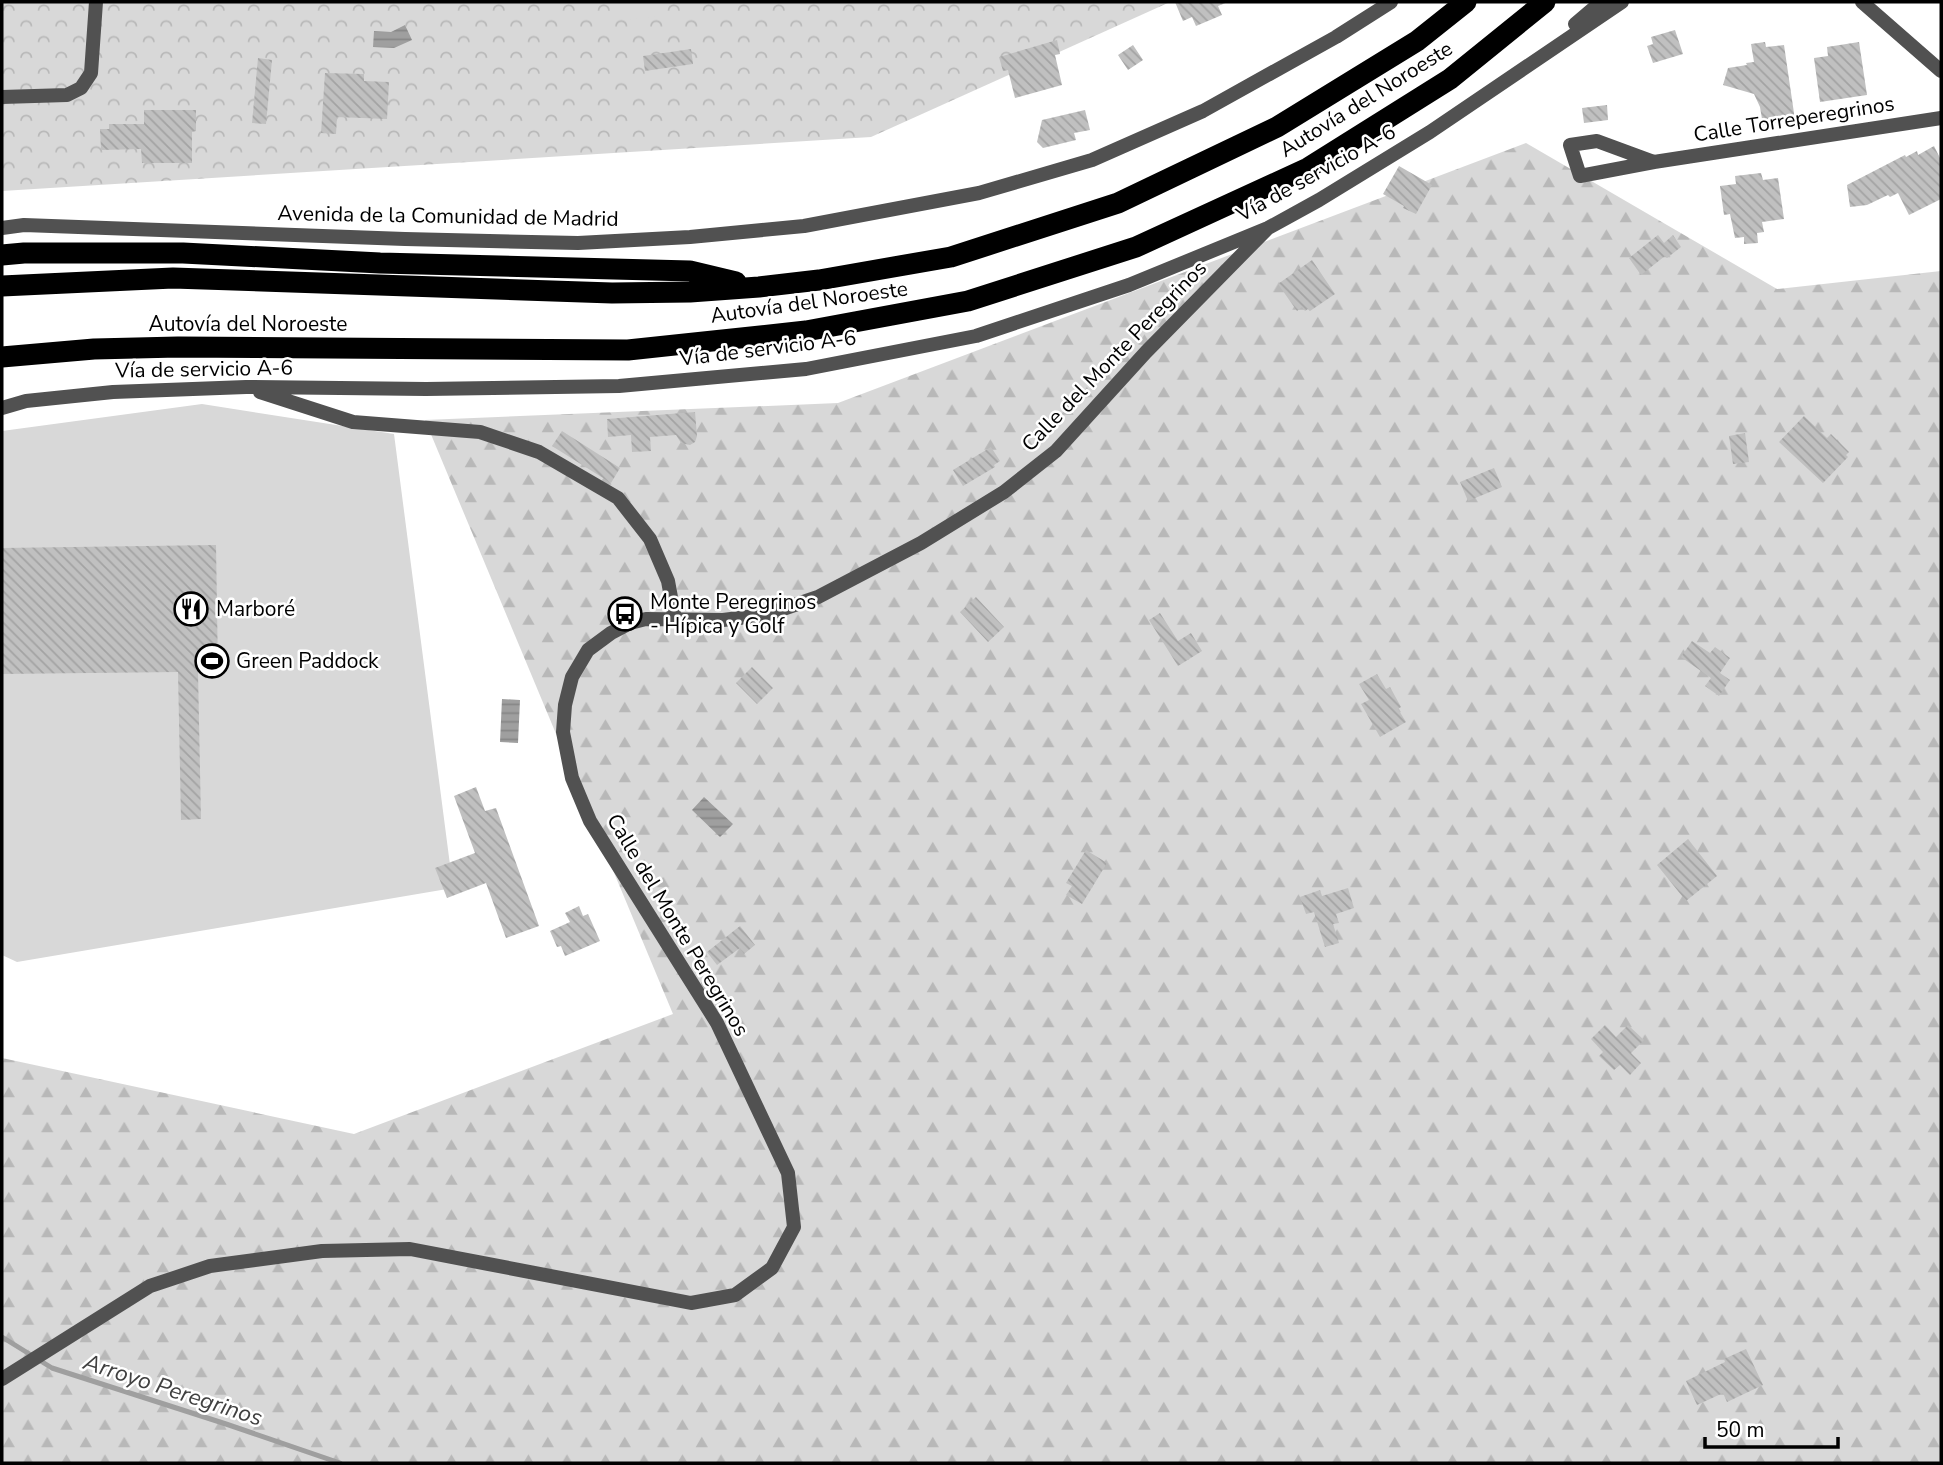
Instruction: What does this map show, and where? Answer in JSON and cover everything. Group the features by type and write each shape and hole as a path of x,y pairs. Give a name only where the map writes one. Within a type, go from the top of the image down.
{"highway":[{"name":"Autovía del Noroeste","path":"2,286 173,278 612,293 690,292 819,280 951,257 1118,204 1278,127 1417,41 1466,2"},
{"name":"Autovía del Noroeste","path":"2,357 94,349 178,347 628,350 806,331 968,301 1136,247 1308,168 1450,79 1545,2"},
{"path":"2,255 183,253 380,263 691,271 759,287"}],"street":[{"path":"2,97 67,95 81,88 91,73 96,2"},
{"name":"Avenida de la Comunidad de Madrid","path":"2,228 24,225 578,243 690,237 804,226 979,193 1092,160 1203,111 1336,37 1391,2"},
{"path":"1518,73 1601,2"},
{"path":"1518,73 1622,2"},
{"path":"1862,2 1941,71"},
{"name":"Vía de servicio A-6","path":"2,408 26,401 113,392 246,387 426,389 619,386 806,369 976,336 1129,285 1268,228 1430,132 1518,73"},
{"name":"Calle Torreperegrinos","path":"1654,162 1597,141 1570,145 1580,176 1941,118"},
{"name":"Calle del Monte Peregrinos","path":"2,1379 150,1286 210,1266 322,1251 410,1249 691,1303 735,1295 772,1268 794,1227 788,1173 717,1023 590,821 572,778 563,732 565,705 572,677 589,650 630,623 646,619 723,620 765,615 818,597 921,543 1004,492 1056,451 1146,352 1268,228"},
{"path":"246,387 353,422 480,432 539,452 618,498 650,539 668,581 675,620"}],"green space":[{"path":"2,2 1170,2 871,137 2,191"},
{"path":"625,2 657,2 658,16 627,20"},
{"path":"1526,143 1777,289 1941,271 1941,1463 2,1463 2,1058 354,1134 673,1014 425,420 838,403"},
{"name":"Green Paddock","path":"202,404 394,434 453,888 17,962 2,955 2,431"}],"shaded area":[{"path":"405,25 412,40 394,48 373,47 374,31 391,32"},
{"path":"502,699 520,700 518,743 500,742"},
{"path":"704,797 733,824 720,837 692,810"}],"building":[{"path":"1175,2 1228,2 1218,6 1222,15 1196,26 1192,17 1183,21"},
{"path":"1675,30 1683,54 1653,63 1647,46 1653,44 1651,37"},
{"path":"1057,40 1060,54 1055,55 1062,85 1015,98 1008,70 1003,71 999,57"},
{"path":"1765,42 1766,47 1784,45 1795,120 1763,125 1760,107 1754,94 1723,85 1728,68 1754,62 1751,44"},
{"path":"1859,42 1867,95 1820,102 1814,58 1828,56 1827,47"},
{"path":"1133,45 1143,60 1128,70 1118,55"},
{"path":"691,49 693,64 645,71 643,56"},
{"path":"258,58 272,60 266,124 252,123"},
{"path":"325,73 364,74 364,81 389,82 387,119 337,117 336,134 321,133"},
{"path":"1607,105 1608,120 1584,123 1582,108"},
{"path":"144,110 196,110 196,131 192,132 192,163 142,163 141,149 101,150 100,129 109,129 109,124 144,124"},
{"path":"1085,110 1090,130 1074,133 1076,140 1043,148 1037,142 1042,120"},
{"path":"1934,146 1941,160 1941,199 1909,215 1898,193 1867,205 1850,207 1847,185 1905,155 1906,157 1917,151 1918,155"},
{"path":"1399,166 1432,185 1416,214 1383,194"},
{"path":"1761,173 1763,180 1778,178 1784,219 1762,222 1764,232 1757,233 1758,243 1744,244 1744,237 1735,238 1730,214 1724,215 1720,186 1736,184 1735,176"},
{"path":"1658,235 1664,243 1673,235 1681,247 1641,275 1629,258"},
{"path":"1312,260 1335,294 1310,311 1305,311 1302,307 1297,311 1278,284"},
{"path":"695,412 697,436 695,442 690,445 681,443 676,435 650,437 651,451 632,452 631,435 608,437 607,419"},
{"path":"1804,416 1827,438 1831,434 1849,452 1846,455 1848,457 1823,483 1779,442"},
{"path":"562,431 620,468 611,483 552,446"},
{"path":"1745,433 1749,462 1733,464 1729,436"},
{"path":"991,447 1000,461 995,467 963,486 953,470"},
{"path":"1494,468 1502,487 1468,501 1460,482"},
{"path":"216,545 218,671 198,672 201,819 181,820 178,672 2,674 2,548"},
{"path":"976,597 1004,627 988,642 960,612"},
{"path":"1160,613 1178,641 1191,633 1202,651 1178,666 1149,620"},
{"path":"1692,641 1710,653 1715,647 1730,658 1720,673 1730,680 1719,696 1705,686 1711,678 1681,657"},
{"path":"752,667 773,688 757,704 736,683"},
{"path":"1377,674 1386,689 1390,687 1406,722 1380,737 1361,704 1369,700 1359,684"},
{"path":"476,787 485,811 496,808 539,926 506,938 486,883 447,898 435,868 475,853 454,796"},
{"path":"1688,839 1717,876 1686,901 1657,865"},
{"path":"1086,850 1107,863 1082,904 1066,895 1072,886 1066,883"},
{"path":"1348,888 1354,908 1336,914 1339,923 1333,924 1339,943 1325,947 1314,912 1306,914 1300,897 1320,890 1322,896"},
{"path":"579,906 583,916 588,914 600,941 565,956 561,946 557,947 550,931 570,922 565,913"},
{"path":"740,926 755,945 744,954 740,948 717,965 707,952"},
{"path":"1605,1025 1616,1037 1628,1025 1644,1040 1631,1053 1641,1063 1630,1075 1620,1065 1614,1070 1599,1056 1603,1052 1591,1039"},
{"path":"1746,1349 1763,1385 1727,1402 1723,1393 1697,1405 1686,1381"}],"waterway":[{"name":"Arroyo Peregrinos","path":"2,1337 52,1368 340,1463"}],"place":[{"name":"Marboré","path":"191,609"},
{"name":"Monte Peregrinos - Hípica y Golf","path":"625,614"},
{"name":"Green Paddock","path":"212,661"}]}
